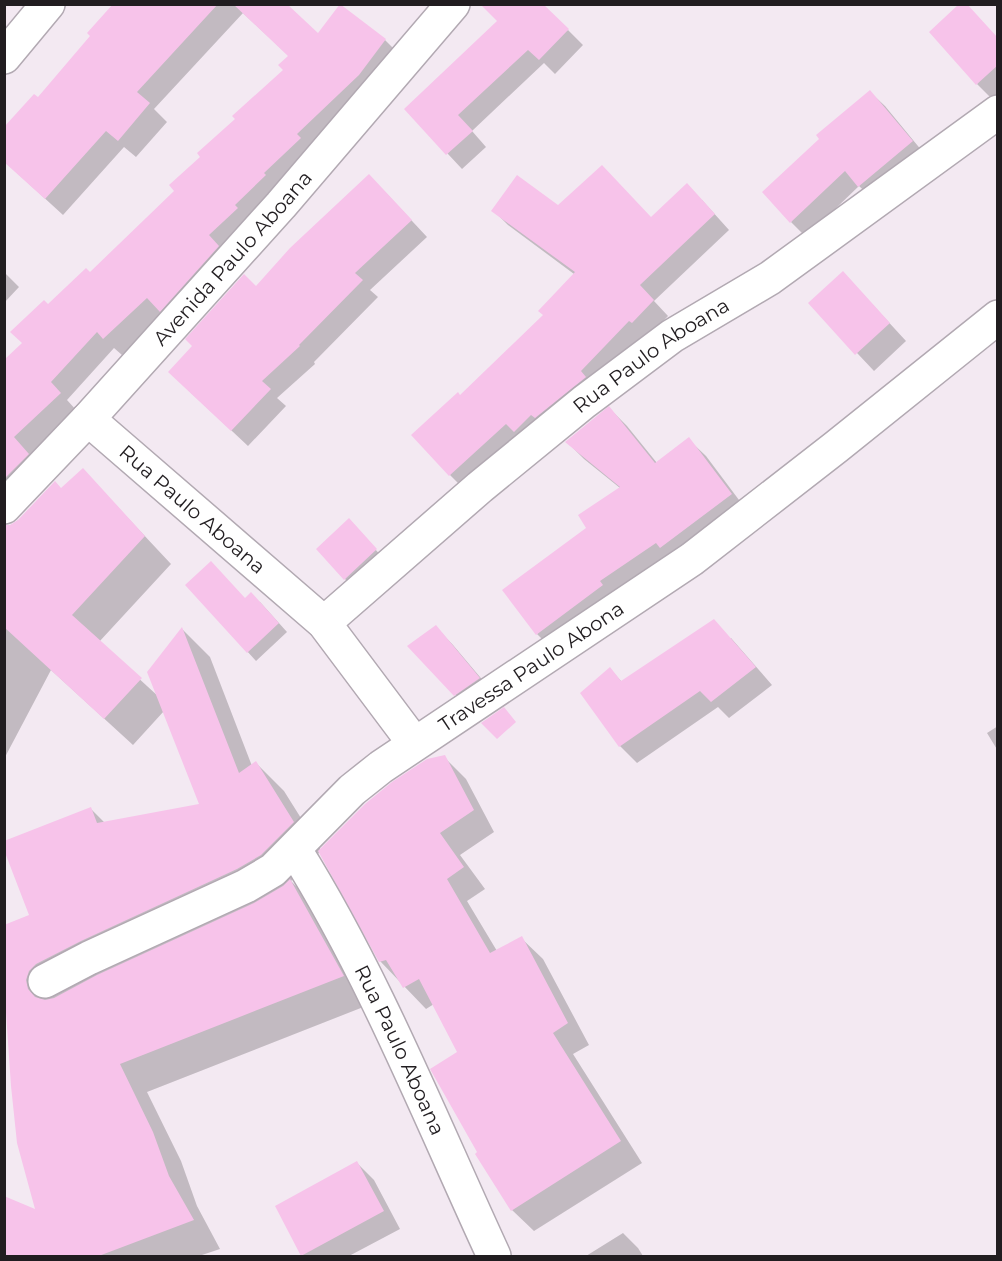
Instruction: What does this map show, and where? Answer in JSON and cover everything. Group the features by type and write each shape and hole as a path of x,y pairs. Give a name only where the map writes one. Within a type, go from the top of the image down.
{"street":[{"path":"4,57 48,4"},
{"name":"Avenida Paulo Aboana","path":"4,507 88,419 281,205 453,4"},
{"name":"Rua Paulo Aboana","path":"324,623 480,487 584,402 672,336 771,278 998,112"},
{"name":"Travessa Paulo Abona","path":"45,981 246,886 273,870 352,790 414,743 692,559 836,447 998,316"},
{"name":"Rua Paulo Aboana","path":"88,419 324,623 414,743"},
{"name":"Rua Paulo Aboana","path":"295,850 323,895 365,975 494,1257"}],"building":[{"path":"113,4 218,4 137,92 150,103 118,141 106,131 45,199 4,162 4,127 34,94 38,97 90,36 87,33"},
{"path":"233,4 287,4 318,33 340,4 386,39 359,75 297,134 301,138 264,173 266,175 235,205 238,208 209,235 219,246 160,312 147,298 103,339 97,332 51,382 61,393 14,437 29,454 4,479 5,359 22,343 10,332 44,300 48,304 86,268 90,272 174,191 169,185 200,157 197,153 235,119 232,116 283,70 278,65 288,56"},
{"path":"480,4 543,4 569,29 539,60 528,50 458,115 473,131 446,155 404,109 497,21"},
{"path":"959,4 967,4 998,38 998,65 976,85 929,32"},
{"path":"870,90 913,141 858,187 845,171 790,223 762,192 819,139 816,135"},
{"path":"602,165 651,217 687,183 715,214 640,285 654,300 632,323 629,321 581,371 586,377 535,418 531,415 514,432 506,424 449,476 411,435 458,392 460,395 543,315 538,311 575,272 491,211 517,175 558,205"},
{"path":"369,174 412,220 355,273 363,280 300,346 262,381 271,389 231,431 168,372 192,346 185,339 244,274 256,286 290,248"},
{"path":"843,271 890,323 855,355 808,303"},
{"path":"609,406 655,463 689,437 732,494 660,548 656,543 600,581 603,585 536,635 502,590 586,528 578,515 620,487 565,442"},
{"path":"83,468 145,536 72,615 142,678 104,719 4,627 4,525 10,525 18,520 55,481 61,488"},
{"path":"349,518 377,549 344,580 316,549"},
{"path":"211,561 245,598 251,592 279,623 247,653 185,585"},
{"path":"714,619 756,667 711,702 700,691 619,747 580,693 610,667 621,681"},
{"path":"436,625 480,678 454,696 407,646"},
{"path":"182,627 239,773 256,761 294,822 261,855 237,869 36,964 29,971 26,980 28,989 35,997 45,1000 54,998 97,975 254,903 283,886 290,879 344,976 120,1064 153,1132 169,1176 194,1220 96,1257 4,1257 4,1196 35,1209 17,1143 4,983 4,925 29,915 4,850 4,841 91,807 97,823 199,804 147,672"},
{"path":"504,707 516,722 497,739 481,723"},
{"path":"445,755 474,810 440,833 464,867 447,879 490,953 522,936 568,1023 553,1033 621,1141 511,1211 475,1154 477,1152 430,1069 457,1052 419,979 403,988 386,960 379,962 318,851 365,804 392,782 427,759"},
{"path":"357,1161 384,1211 301,1256 275,1206"}]}
